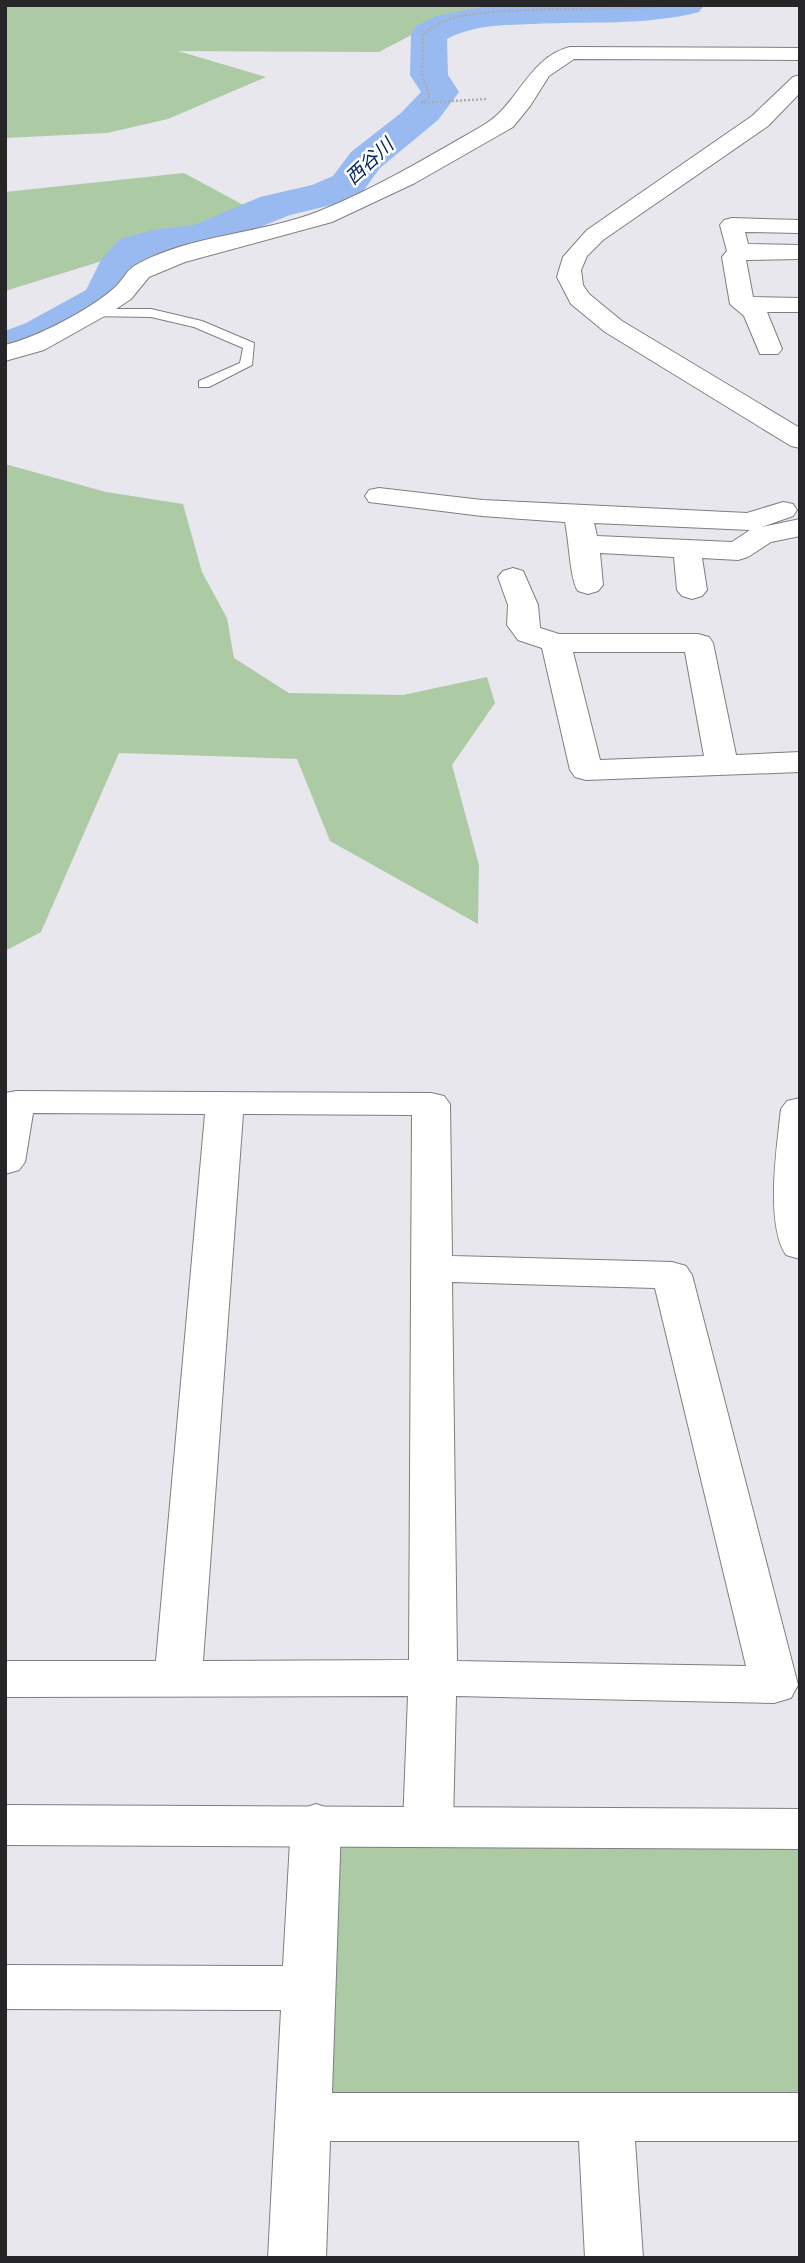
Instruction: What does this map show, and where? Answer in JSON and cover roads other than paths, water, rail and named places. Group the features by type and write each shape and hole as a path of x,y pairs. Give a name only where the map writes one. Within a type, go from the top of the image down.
{"street":[{"path":"5,352 35,345 92,313 122,294 141,272 177,257 284,231 361,201 505,122 523,102 541,72 569,53 800,54"},
{"path":"798,438 611,325 583,301 571,284 570,265 580,249 595,235 760,121 800,81"},
{"path":"739,253 732,225 800,226"},
{"path":"769,349 755,312 742,304 734,257 739,253 800,252"},
{"path":"742,304 800,304"},
{"path":"379,496 482,508 750,522 800,504"},
{"path":"577,514 585,544 587,585"},
{"path":"585,544 738,551 761,536 800,527"},
{"path":"687,549 692,590"},
{"path":"513,577 523,605 522,625 529,634 556,643 698,643 722,766"},
{"path":"556,643 586,770 800,762"},
{"path":"5,1162 16,1102 431,1104 433,1678 428,1825"},
{"path":"178,1679 225,1103"},
{"path":"800,1110 795,1168 796,1222 800,1246"},
{"path":"5,1679 433,1678 774,1685 672,1275 432,1268"},
{"path":"297,2258 316,1824"},
{"path":"5,1825 316,1824 800,1829"},
{"path":"5,1987 309,1988"},
{"path":"303,2117 800,2117"},
{"path":"606,2118 614,2258"}],"lane":[{"path":"92,313 151,313 198,324 250,346 246,366 204,384"}],"waterway":[{"name":"西谷川","path":"5,346 42,333 102,299 110,288 123,258 135,248 201,236 275,206 321,196 347,185 365,160 415,121 440,92 429,75 429,34 448,24 477,17 511,14 626,11 687,5"}]}
